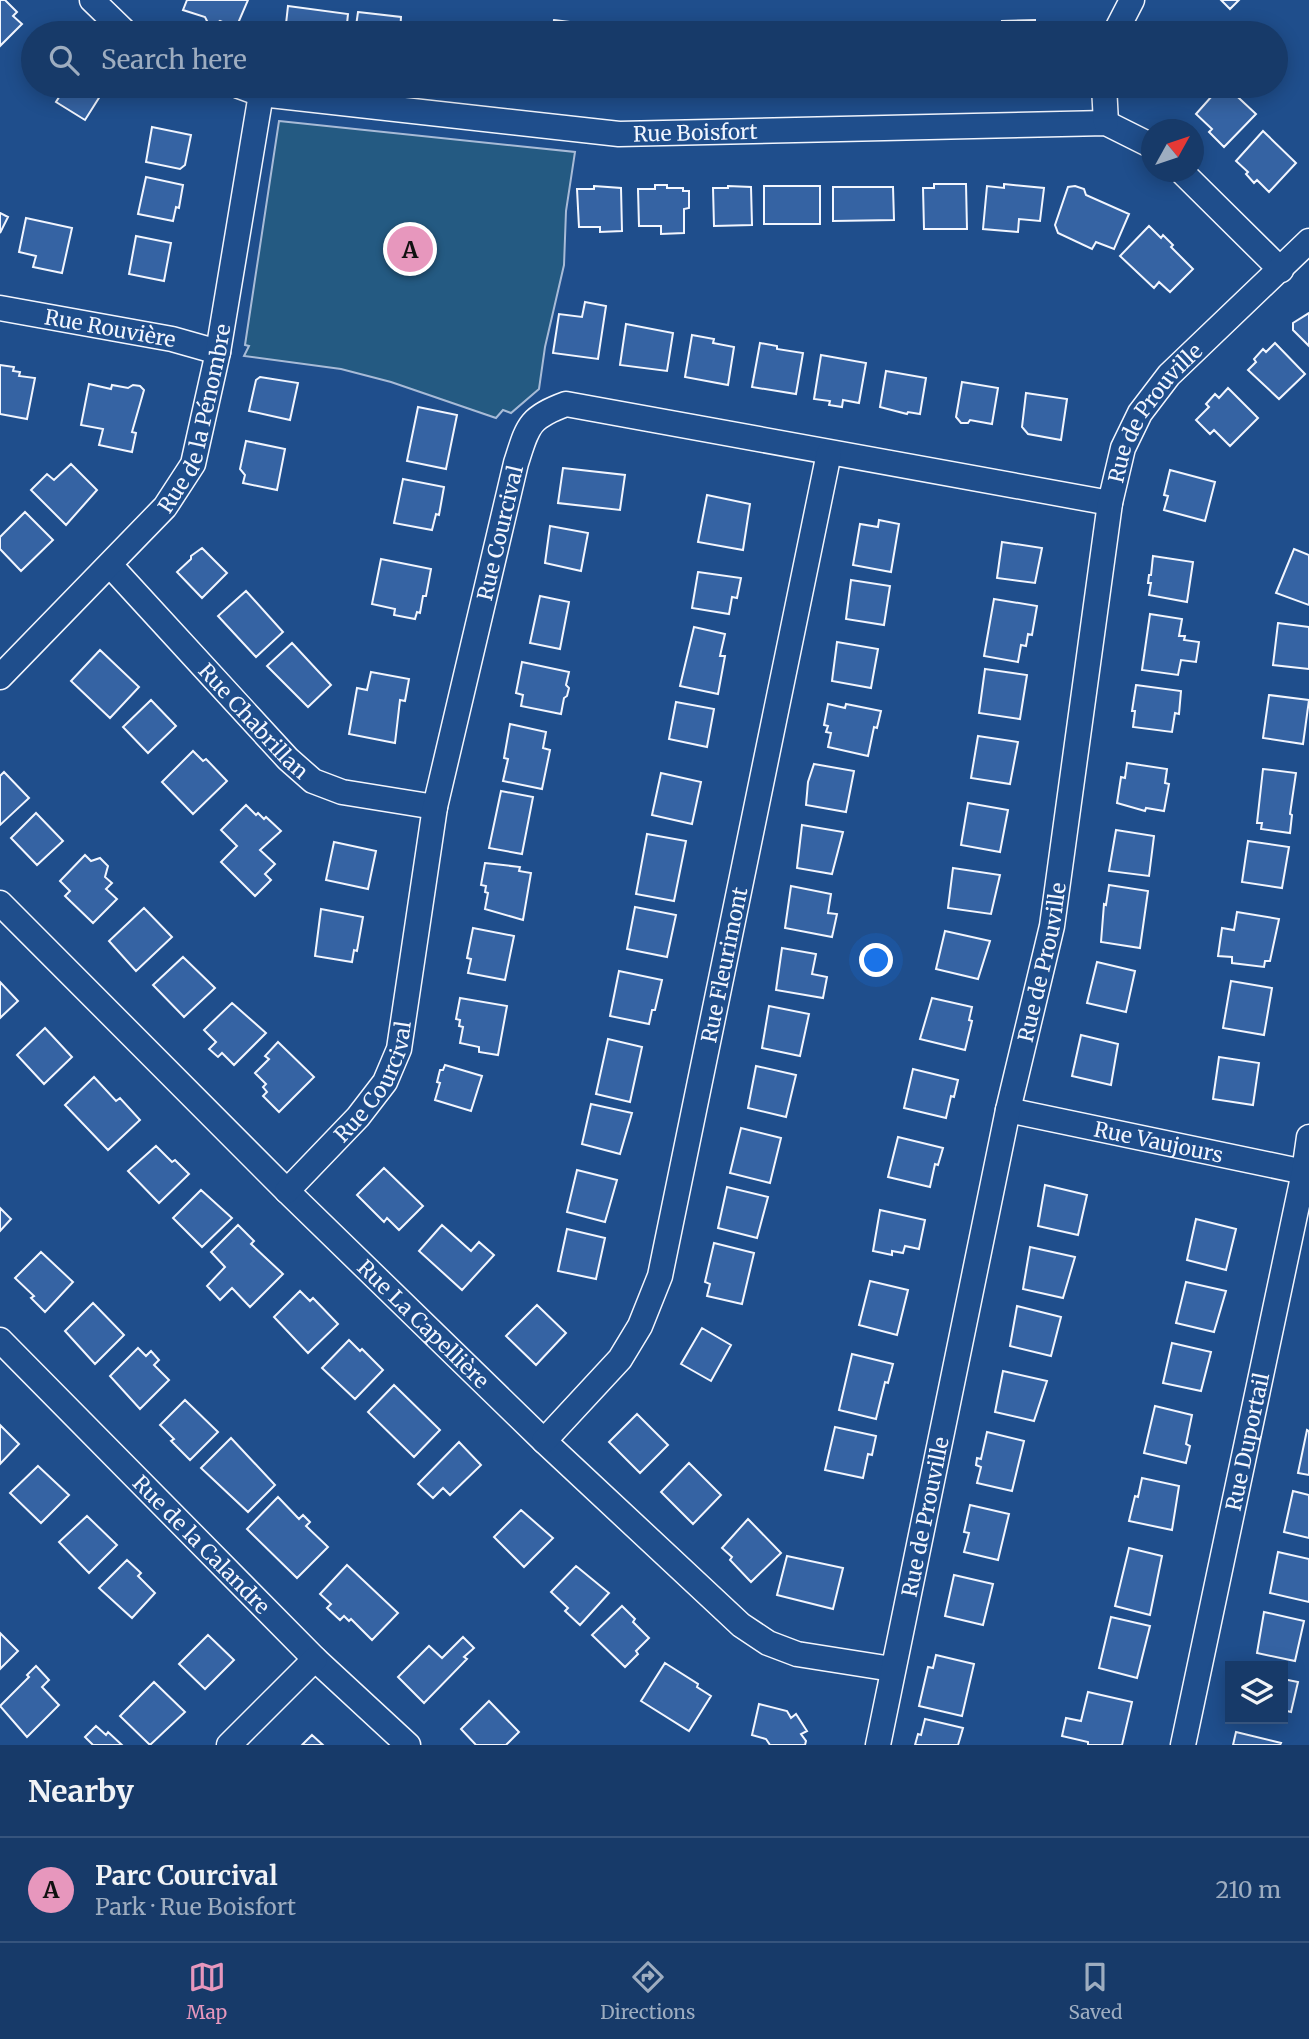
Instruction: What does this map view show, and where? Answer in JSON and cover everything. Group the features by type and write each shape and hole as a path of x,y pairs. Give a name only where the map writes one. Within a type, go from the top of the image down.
{"street":[{"path":"92,0 114,21"},
{"path":"1121,21 1132,0"},
{"name":"Rue de la Pénombre","path":"0,677 165,507 193,464 218,352 249,98"},
{"name":"Rue Boisfort","path":"317,98 619,134 1106,123 1141,140"},
{"path":"1105,98 1106,123"},
{"path":"1192,182 1281,270"},
{"name":"Rue de Prouville","path":"877,1745 1008,1110 1052,926 1110,503 1124,448 1140,413 1169,375 1309,242"},
{"name":"Rue Rouvière","path":"0,308 172,340 218,352"},
{"name":"Rue Courcival","path":"287,1191 358,1117 385,1082 398,1049 435,807 516,463 526,432 540,413 566,404 1110,503"},
{"name":"Rue Fleurimont","path":"544,1441 620,1359 640,1326 660,1276 829,453"},
{"name":"Rue Chabrillan","path":"110,565 288,759 313,781 342,792 435,807"},
{"name":"Rue La Capellière","path":"0,903 287,1191 544,1441 741,1625 768,1643 797,1654 892,1669"},
{"name":"Rue Vaujours","path":"1008,1110 1306,1173"},
{"name":"Rue Duportail","path":"1182,1745 1306,1173 1309,1137"},
{"name":"Rue de la Calandre","path":"0,1340 315,1659 408,1745"},
{"path":"229,1745 315,1659"}],"shaded area":[{"path":"279,121 575,152 566,211 564,265 545,347 539,389 511,413 503,410 496,418 391,382 341,369 244,356 249,346 245,345"}],"building":[{"path":"0,0 5,0 17,12 13,16 21,25 0,46"},
{"path":"187,0 248,0 239,21 207,21 205,17 183,10"},
{"path":"1221,0 1239,0 1230,9"},
{"path":"288,6 348,14 347,21 286,21"},
{"path":"358,12 401,17 401,21 357,21"},
{"path":"58,98 99,98 85,120 56,102"},
{"path":"1210,98 1239,98 1256,114 1224,147 1209,132 1212,129 1196,114"},
{"path":"152,127 191,135 185,165 180,169 146,162"},
{"path":"1263,131 1296,163 1269,192 1257,180 1254,183 1246,174 1248,172 1236,161"},
{"path":"146,177 183,185 179,208 176,207 173,221 138,214"},
{"path":"934,184 966,184 967,229 924,229 923,188 934,188"},
{"path":"1004,184 1044,188 1040,221 1019,219 1018,232 983,229 987,186 1004,188"},
{"path":"655,185 689,191 689,208 684,209 684,233 661,234 661,226 639,226 638,189 655,189"},
{"path":"594,186 621,188 622,231 600,232 600,227 579,227 577,189 594,189"},
{"path":"764,186 820,186 820,224 764,224"},
{"path":"751,187 752,225 714,226 713,188"},
{"path":"833,187 893,187 894,220 833,221"},
{"path":"1068,187 1084,189 1086,195 1129,214 1114,249 1096,242 1092,249 1058,233 1055,225"},
{"path":"0,213 8,217 0,233"},
{"path":"26,218 72,228 62,273 33,267 36,256 19,252"},
{"path":"1149,226 1161,238 1163,235 1193,269 1170,292 1159,282 1154,288 1120,256"},
{"path":"136,236 171,243 164,281 129,274"},
{"path":"585,302 606,306 598,359 553,353 559,314 582,317"},
{"path":"1309,313 1309,346 1293,330 1293,323"},
{"path":"626,324 673,333 667,371 620,365"},
{"path":"692,335 714,339 713,343 734,347 728,385 685,377"},
{"path":"760,343 803,353 796,394 752,387"},
{"path":"1275,343 1305,374 1279,399 1248,370 1263,349 1266,352"},
{"path":"821,355 866,363 859,403 843,400 842,407 829,405 830,401 814,399"},
{"path":"0,365 14,367 13,371 20,372 19,376 35,378 27,419 0,414"},
{"path":"886,371 926,378 920,414 907,414 880,407"},
{"path":"260,377 298,383 290,420 249,411 256,380"},
{"path":"962,382 998,388 992,424 970,420 968,423 961,423 956,417"},
{"path":"89,384 111,389 112,385 128,388 133,385 144,390 132,432 136,433 132,452 99,445 103,429 81,425"},
{"path":"1228,388 1258,418 1230,446 1214,430 1210,434 1196,420 1209,407 1206,404 1215,394 1219,398"},
{"path":"1026,393 1067,399 1061,440 1028,434 1022,427"},
{"path":"418,407 457,415 446,469 407,461"},
{"path":"246,441 285,449 277,490 243,483 245,475 240,469"},
{"path":"71,464 97,490 66,525 31,490 47,474 54,480"},
{"path":"563,468 625,475 620,510 558,503"},
{"path":"1170,470 1215,482 1205,521 1164,510 1168,496 1164,495"},
{"path":"403,479 444,487 439,515 436,514 432,530 394,523"},
{"path":"707,495 750,504 743,550 698,542"},
{"path":"25,512 53,540 21,571 0,549 0,537"},
{"path":"879,520 899,524 891,572 853,565 860,524 878,527"},
{"path":"550,526 588,533 581,571 545,563"},
{"path":"1002,542 1042,548 1035,583 997,578"},
{"path":"202,548 227,573 202,598 177,572"},
{"path":"1294,549 1309,555 1309,605 1276,593"},
{"path":"1153,556 1193,562 1187,602 1149,595 1151,583 1148,583"},
{"path":"381,559 431,569 426,596 423,596 420,613 417,612 415,619 394,615 395,609 372,604"},
{"path":"698,572 741,578 737,598 732,597 729,614 692,608"},
{"path":"851,580 890,586 884,625 846,619"},
{"path":"246,591 283,632 256,657 218,616"},
{"path":"540,596 569,602 560,649 530,643"},
{"path":"994,599 1037,606 1032,635 1028,634 1026,646 1021,645 1018,662 984,656"},
{"path":"1150,614 1182,619 1179,636 1185,636 1184,640 1199,642 1196,662 1181,660 1178,675 1142,670"},
{"path":"1278,623 1309,627 1309,669 1273,665"},
{"path":"694,627 725,634 720,656 725,656 718,694 680,686"},
{"path":"837,642 878,649 871,688 832,681"},
{"path":"292,643 331,685 308,707 267,666"},
{"path":"100,650 139,687 110,718 71,681"},
{"path":"522,662 569,672 566,685 569,688 561,714 521,706 523,695 516,693"},
{"path":"985,669 1027,675 1020,719 979,713"},
{"path":"371,672 409,679 405,701 400,700 395,743 349,734 357,688 367,690"},
{"path":"1136,685 1181,691 1179,714 1175,713 1172,732 1133,727 1135,711 1132,711"},
{"path":"1269,695 1309,700 1303,744 1263,738"},
{"path":"151,700 176,726 148,753 123,727"},
{"path":"676,702 714,709 707,747 669,739"},
{"path":"828,704 845,708 846,704 881,711 877,728 874,727 868,756 828,747 831,733 826,732 828,726 824,725"},
{"path":"510,724 546,732 543,748 550,750 542,789 503,781 508,759 504,758"},
{"path":"978,736 1018,742 1010,784 971,778"},
{"path":"193,751 203,761 206,759 227,781 193,814 162,782"},
{"path":"1127,763 1167,769 1165,783 1169,784 1164,811 1146,808 1145,811 1117,803 1121,777 1125,778"},
{"path":"814,764 854,771 846,812 806,805 808,782"},
{"path":"1263,769 1296,773 1290,833 1261,829 1262,823 1257,823"},
{"path":"4,772 29,798 0,825 0,776"},
{"path":"661,773 701,782 692,824 652,815"},
{"path":"501,791 533,797 522,854 489,848"},
{"path":"968,803 1008,810 1000,852 961,845"},
{"path":"246,805 256,815 258,813 264,819 266,817 281,831 260,850 275,864 265,874 271,880 255,896 221,862 237,846 221,830"},
{"path":"36,813 63,841 37,865 11,838"},
{"path":"802,825 843,832 832,874 797,868"},
{"path":"1116,830 1154,836 1149,876 1109,871"},
{"path":"647,834 686,841 674,901 636,894"},
{"path":"1248,841 1289,847 1282,888 1242,882"},
{"path":"334,842 376,851 368,889 326,880"},
{"path":"85,855 91,861 100,858 108,866 105,877 112,883 106,889 117,899 93,923 65,896 70,891 60,881"},
{"path":"485,863 520,867 519,871 531,873 523,920 485,909 488,893 485,892 486,886 481,885"},
{"path":"953,868 1000,875 991,914 948,908"},
{"path":"1109,885 1148,891 1140,948 1101,942 1104,904 1106,905"},
{"path":"791,886 831,894 828,913 837,914 832,937 785,928"},
{"path":"635,907 676,915 667,957 627,949"},
{"path":"144,908 172,937 136,971 109,941"},
{"path":"321,909 363,917 357,951 354,950 352,962 315,956"},
{"path":"1237,912 1279,919 1270,961 1265,961 1264,967 1232,963 1232,957 1218,956 1222,928 1234,930"},
{"path":"473,928 514,936 505,980 468,973 471,959 467,958"},
{"path":"945,931 990,941 978,979 936,969"},
{"path":"782,948 816,954 812,974 827,977 823,998 776,990"},
{"path":"183,957 215,988 184,1017 153,985"},
{"path":"1097,962 1135,971 1126,1012 1087,1003"},
{"path":"619,971 662,980 649,1024 610,1016"},
{"path":"1231,981 1272,988 1264,1035 1223,1028"},
{"path":"0,982 18,1001 0,1018"},
{"path":"460,998 507,1006 498,1055 479,1052 479,1047 460,1043 463,1027 459,1026 460,1020 456,1019"},
{"path":"932,998 972,1007 969,1020 972,1021 965,1050 920,1039"},
{"path":"232,1003 266,1033 234,1065 222,1053 218,1057 209,1049 216,1042 204,1030"},
{"path":"769,1006 809,1014 800,1056 762,1048"},
{"path":"45,1028 72,1057 44,1084 17,1055"},
{"path":"1081,1035 1118,1044 1111,1085 1072,1076"},
{"path":"608,1039 642,1047 630,1102 596,1094"},
{"path":"278,1042 314,1077 279,1112 263,1096 267,1092 263,1087 266,1084 255,1073 269,1059 265,1056"},
{"path":"1219,1057 1259,1063 1253,1105 1213,1099"},
{"path":"445,1065 482,1076 471,1111 435,1100 440,1083 437,1082 440,1070 443,1070"},
{"path":"756,1066 796,1075 786,1117 748,1108"},
{"path":"913,1069 958,1080 946,1118 904,1108"},
{"path":"94,1077 116,1101 120,1098 140,1120 108,1150 65,1105"},
{"path":"591,1104 632,1113 620,1154 582,1144"},
{"path":"741,1128 781,1138 770,1183 730,1173"},
{"path":"898,1137 943,1148 938,1165 935,1164 930,1187 888,1177"},
{"path":"156,1146 189,1174 159,1203 128,1171"},
{"path":"384,1168 423,1206 399,1230 387,1218 384,1222 357,1195"},
{"path":"577,1170 617,1180 605,1222 567,1212"},
{"path":"1045,1185 1087,1195 1078,1235 1038,1226"},
{"path":"727,1187 768,1197 757,1238 718,1228"},
{"path":"201,1190 232,1218 202,1247 173,1218"},
{"path":"0,1208 11,1219 0,1231"},
{"path":"880,1210 925,1220 919,1249 905,1246 903,1253 892,1251 892,1255 873,1251"},
{"path":"1196,1219 1236,1229 1226,1270 1187,1260"},
{"path":"238,1225 254,1241 251,1244 283,1274 250,1307 232,1288 220,1300 207,1286 225,1267 211,1252"},
{"path":"442,1225 471,1251 479,1242 494,1255 462,1290 419,1251"},
{"path":"567,1229 605,1238 596,1279 558,1271"},
{"path":"714,1243 754,1253 742,1304 707,1296 710,1284 705,1282"},
{"path":"1030,1247 1075,1257 1063,1298 1023,1289"},
{"path":"41,1252 73,1282 45,1312 31,1298 34,1296 15,1278"},
{"path":"870,1281 908,1290 897,1335 859,1325"},
{"path":"1186,1282 1226,1291 1214,1332 1176,1323"},
{"path":"300,1291 310,1301 313,1298 338,1324 308,1353 274,1317"},
{"path":"93,1303 124,1335 95,1364 65,1331"},
{"path":"537,1305 566,1333 536,1365 506,1336"},
{"path":"1017,1306 1061,1317 1051,1356 1010,1346"},
{"path":"702,1328 731,1345 711,1381 681,1364"},
{"path":"349,1340 383,1370 355,1399 322,1368"},
{"path":"1172,1343 1211,1352 1201,1391 1163,1383"},
{"path":"138,1348 146,1356 151,1351 159,1360 154,1365 169,1380 140,1409 110,1376"},
{"path":"852,1354 893,1364 888,1383 885,1382 876,1419 839,1410"},
{"path":"1003,1371 1047,1381 1034,1421 995,1412"},
{"path":"394,1385 440,1430 414,1457 368,1412"},
{"path":"185,1400 218,1432 190,1460 160,1425"},
{"path":"1155,1406 1192,1415 1186,1444 1190,1446 1186,1463 1144,1453"},
{"path":"637,1414 668,1445 640,1473 609,1442"},
{"path":"0,1425 19,1444 0,1464"},
{"path":"835,1427 876,1436 872,1455 868,1454 863,1478 825,1470"},
{"path":"1307,1430 1309,1431 1309,1475 1298,1473"},
{"path":"987,1432 1024,1441 1012,1491 977,1483 981,1467 976,1465 977,1458 981,1459"},
{"path":"231,1438 275,1485 248,1512 201,1468"},
{"path":"459,1442 481,1465 450,1495 443,1488 433,1498 418,1484"},
{"path":"689,1463 721,1495 693,1524 661,1492"},
{"path":"38,1466 69,1495 41,1523 10,1493"},
{"path":"1142,1478 1179,1486 1172,1530 1129,1521"},
{"path":"1293,1491 1309,1495 1309,1538 1284,1532"},
{"path":"278,1497 299,1519 303,1515 310,1522 306,1526 328,1547 297,1578 247,1529"},
{"path":"970,1505 1009,1514 998,1560 964,1552 969,1533 964,1532"},
{"path":"521,1510 553,1538 524,1567 494,1537"},
{"path":"87,1516 117,1545 89,1573 59,1542"},
{"path":"748,1519 781,1553 751,1582 722,1548"},
{"path":"1129,1548 1162,1556 1150,1615 1115,1606"},
{"path":"1278,1552 1309,1559 1309,1602 1270,1593"},
{"path":"787,1556 843,1568 833,1609 777,1595"},
{"path":"127,1560 141,1573 138,1576 155,1593 132,1618 99,1588"},
{"path":"347,1565 398,1613 372,1640 351,1619 349,1621 344,1616 340,1620 327,1608 331,1604 320,1594"},
{"path":"576,1566 609,1593 580,1625 565,1611 568,1608 551,1592"},
{"path":"954,1575 993,1584 983,1625 945,1616"},
{"path":"622,1606 649,1638 625,1667 592,1635"},
{"path":"1264,1612 1304,1621 1295,1661 1257,1653"},
{"path":"1111,1617 1150,1626 1137,1678 1099,1668"},
{"path":"0,1633 18,1651 0,1669"},
{"path":"208,1635 234,1660 205,1689 179,1664"},
{"path":"463,1637 474,1648 464,1657 467,1659 424,1703 398,1677 429,1646 442,1658"},
{"path":"936,1655 974,1664 962,1716 919,1706 928,1667 933,1668"},
{"path":"665,1663 698,1684 697,1687 711,1696 689,1731 641,1701"},
{"path":"36,1666 49,1680 42,1687 59,1705 27,1737 0,1706 29,1677 27,1675"},
{"path":"1288,1680 1298,1682 1291,1712 1288,1711"},
{"path":"154,1682 185,1712 150,1745 120,1716"},
{"path":"1088,1692 1132,1702 1122,1745 1088,1745 1088,1742 1062,1736 1066,1718 1081,1721"},
{"path":"489,1701 519,1732 506,1745 476,1745 461,1729"},
{"path":"759,1704 787,1711 791,1718 796,1714 807,1731 801,1734 806,1741 805,1745 770,1745 766,1739 752,1735"},
{"path":"925,1719 963,1728 958,1745 915,1745"},
{"path":"96,1726 106,1735 108,1732 122,1745 93,1745 85,1737"},
{"path":"1236,1732 1281,1743 1233,1745"},
{"path":"312,1735 323,1745 302,1745"}],"place":[{"name":"Parc Courcival","path":"410,249"}]}
